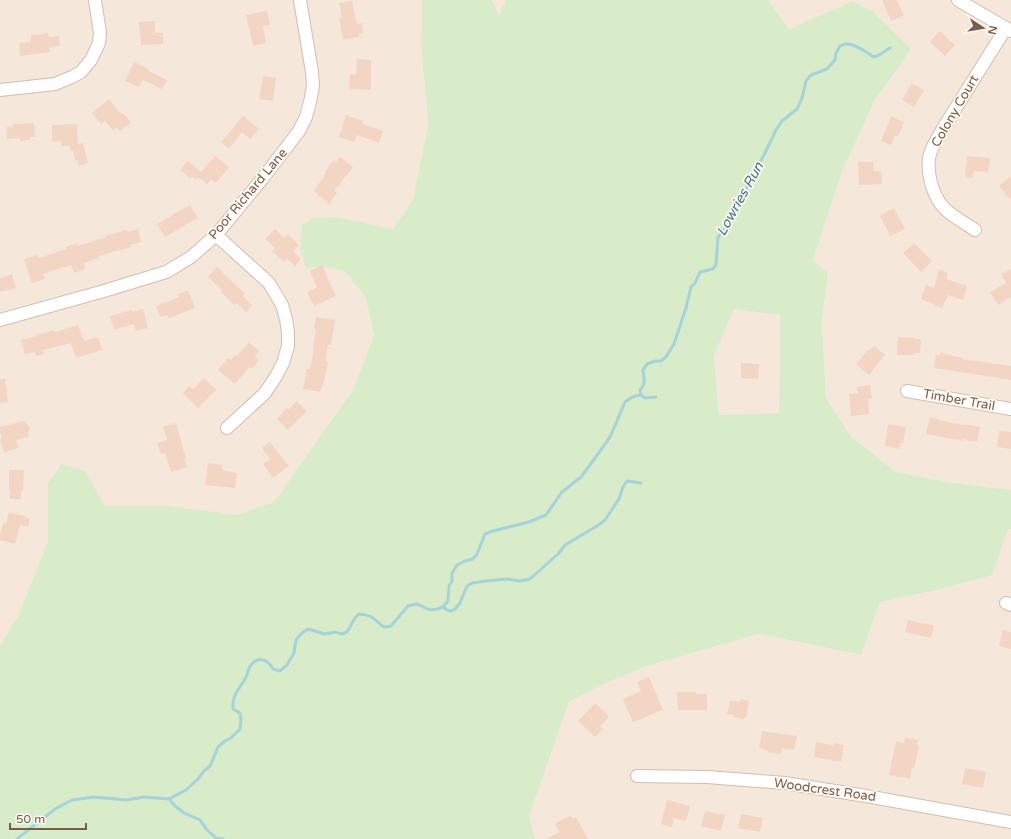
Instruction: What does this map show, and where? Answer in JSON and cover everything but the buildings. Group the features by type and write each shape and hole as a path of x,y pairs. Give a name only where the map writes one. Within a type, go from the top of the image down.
{"street":[{"path":"0,90 55,84 81,72 92,60 99,43 100,33 95,0"},
{"name":"Poor Richard Lane","path":"0,320 166,272 191,257 216,234 263,178 299,131 306,117 313,86 300,0"},
{"path":"958,0 1008,29"},
{"name":"Colony Court","path":"975,230 944,208 936,196 929,172 929,158 933,144 1008,29"},
{"path":"216,234 269,283 282,305 288,332 288,346 283,363 275,378 265,393 227,428"},
{"name":"Timber Trail","path":"907,391 1011,409"},
{"name":"Woodcrest Road","path":"637,776 707,777 785,783 1011,822"}],"shaded area":[{"path":"0,0 422,0 421,44 428,125 413,199 393,229 339,217 306,268 326,267 345,272 365,296 374,335 353,391 274,502 237,516 169,506 104,507 86,471 48,483 48,541 18,616 0,644"},
{"path":"492,0 506,0 499,14"},
{"path":"768,0 1011,0 1011,490 947,482 894,471 851,436 826,398 822,321 828,273 813,261 842,172 875,100 911,49 853,1 789,29"},
{"path":"734,309 780,315 779,413 719,415 714,356"},
{"path":"1008,528 1011,529 1011,839 535,839 529,817 569,702 599,686 647,666 759,634 861,655 880,602 933,591"}],"green space":[{"path":"422,0 492,0 499,14 506,0 768,0 789,29 853,1 873,12 911,49 875,100 842,172 813,261 828,273 822,321 826,398 851,436 894,471 947,482 1011,490 1011,529 1008,529 992,575 933,591 880,602 861,655 759,634 647,666 599,686 569,702 529,817 535,839 0,839 0,644 18,616 48,541 48,483 62,464 86,471 104,506 169,506 237,515 274,502 353,390 374,335 365,296 345,272 326,267 306,268 300,249 302,225 314,218 339,217 393,229 413,199 428,125 421,44","holes":["734,309 780,315 779,413 719,415 714,356"]}],"waterway":[{"name":"Lowries Run","path":"641,395 640,390 644,381 643,370 647,364 655,361 661,361 666,357 674,344 686,308 691,287 695,283 700,272 713,269 716,264 718,237 732,220 754,172 776,130 782,121 797,109 802,98 806,81 811,75 827,69 835,60 836,53 840,46 850,44 874,57 890,48"},
{"path":"641,395 645,398 656,397"},
{"name":"Lowries Run","path":"17,839 55,809 72,800 94,797 127,800 144,797 169,799 186,790 210,766 218,747 231,738 240,729 240,713 233,709 234,699 246,677 249,668 254,662 260,659 266,661 273,669 280,671 287,665 294,653 296,640 302,633 308,629 325,634 335,632 342,634 347,632 359,614 373,618 384,627 391,626 408,606 417,604 430,610 443,607 448,601 452,573 457,565 473,559 477,554 485,534 529,522 546,515 562,492 581,477 610,437 625,402 632,397 641,395"},
{"path":"443,607 451,611 455,609 460,603 467,586 472,583 507,579 520,581 530,579 558,554 565,545 605,520 619,499 623,487 627,481 641,483"},
{"path":"169,799 184,813 200,820 207,830 216,838 223,839"}]}
